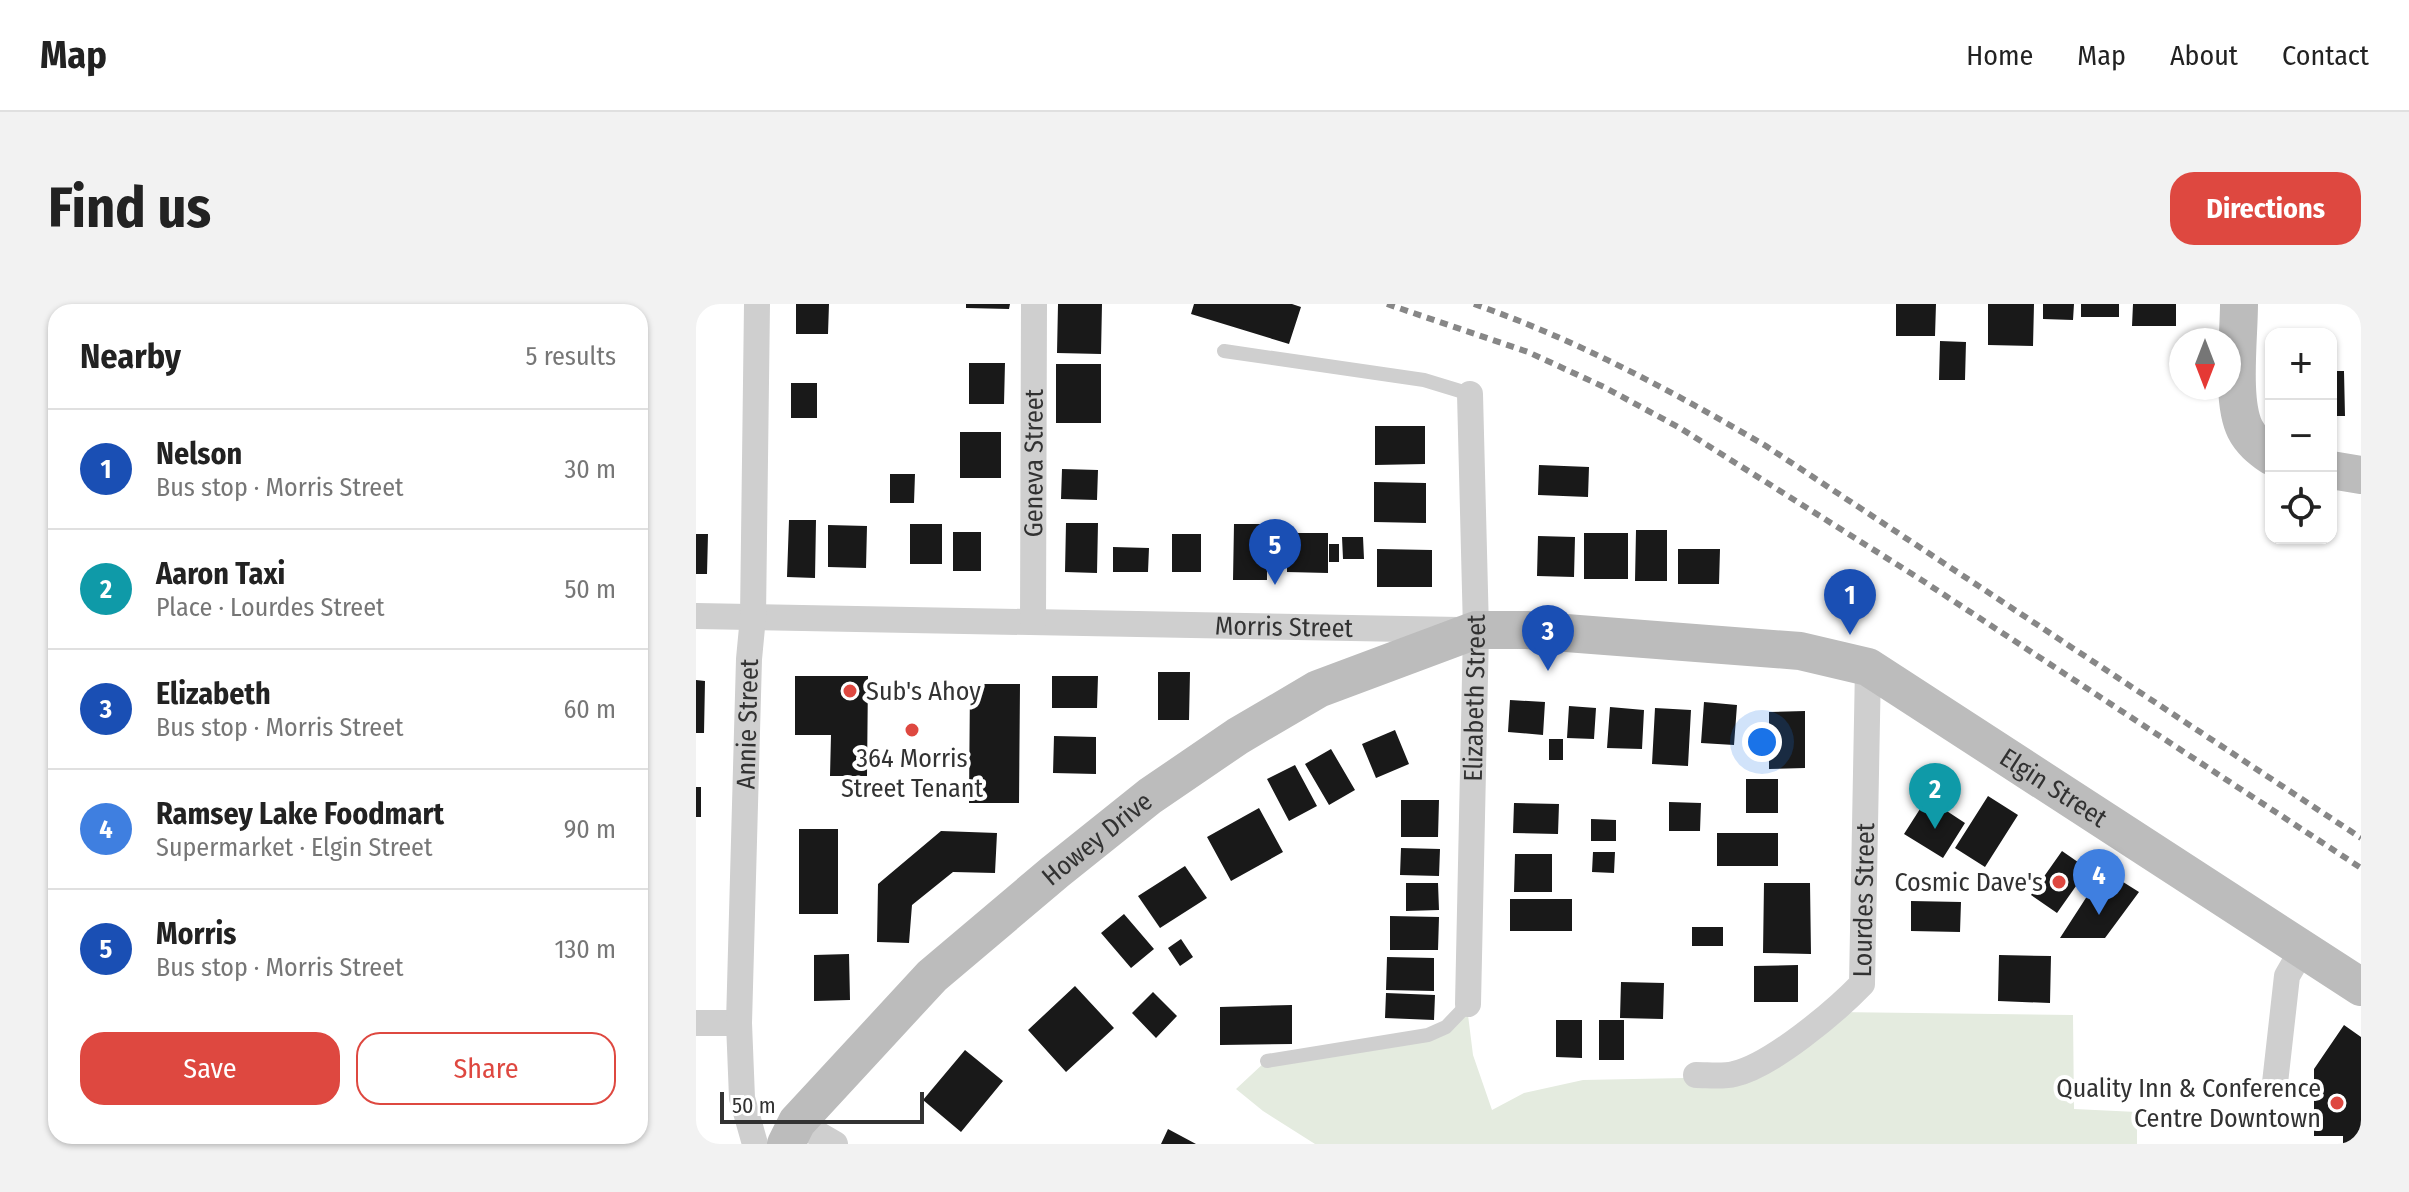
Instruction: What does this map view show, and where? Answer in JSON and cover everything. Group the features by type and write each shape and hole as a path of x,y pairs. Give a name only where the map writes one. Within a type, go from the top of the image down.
{"street":[{"name":"Annie Street","path":"755,1144 742,1098 739,1023 749,659 753,617 757,304"},
{"name":"Geneva Street","path":"1033,621 1034,304"},
{"path":"2239,304 2238,406 2245,429 2264,451"},
{"name":"Elizabeth Street","path":"1468,1004 1476,630 1470,394"},
{"path":"2337,471 2361,475"},
{"name":"Morris Street","path":"696,616 1527,630 1800,651 1868,667"},
{"name":"Howey Drive","path":"792,1133 932,976 1150,796 1238,736 1318,689 1476,630"},
{"name":"Elgin Street","path":"1868,667 2361,987"},
{"name":"Lourdes Street","path":"1696,1075 1735,1074 1771,1057 1842,1005 1862,984 1868,667"},
{"path":"2275,1083 2287,976 2302,950"},
{"path":"696,1023 739,1023"},
{"path":"792,1133 835,1144"}],"lane":[{"path":"1224,351 1424,380 1470,394"},
{"path":"1267,1061 1428,1035 1446,1027 1468,1004"}],"shaded area":[{"path":"1467,1007 1473,1055 1492,1110 1524,1093 1583,1080 1735,1077 1836,1012 2073,1015 2074,1109 2137,1112 2137,1144 1315,1144 1263,1111 1236,1089 1265,1062 1429,1036"}],"building":[{"path":"796,304 829,304 828,334 796,334"},
{"path":"966,304 1010,304 1009,309 966,308"},
{"path":"1058,304 1102,304 1101,354 1057,353"},
{"path":"1194,304 1292,304 1301,307 1289,344 1191,314"},
{"path":"1896,304 1936,304 1935,336 1896,336"},
{"path":"1988,304 2034,304 2033,346 1988,345"},
{"path":"2043,304 2074,304 2073,320 2043,319"},
{"path":"2081,304 2119,304 2119,317 2081,317"},
{"path":"2133,304 2176,304 2176,326 2132,326"},
{"path":"1940,341 1966,342 1965,380 1939,380"},
{"path":"969,363 1005,363 1004,404 969,404"},
{"path":"1056,364 1101,364 1101,423 1056,423"},
{"path":"2337,371 2344,371 2345,416 2337,416"},
{"path":"791,383 817,383 817,418 791,418"},
{"path":"1375,426 1425,426 1425,464 1375,465"},
{"path":"960,432 1001,432 1001,478 960,478"},
{"path":"1539,465 1589,467 1588,497 1538,495"},
{"path":"1062,469 1098,470 1097,500 1061,499"},
{"path":"890,474 915,474 914,503 890,503"},
{"path":"1374,482 1426,483 1426,523 1374,522"},
{"path":"789,520 816,520 815,578 787,577"},
{"path":"1066,523 1098,523 1097,573 1065,572"},
{"path":"910,524 942,524 942,564 910,564"},
{"path":"1234,524 1267,524 1267,580 1233,580"},
{"path":"828,525 867,526 866,568 828,567"},
{"path":"1636,530 1667,530 1667,581 1635,581"},
{"path":"953,532 981,532 981,571 953,571"},
{"path":"1287,533 1328,533 1328,573 1287,572"},
{"path":"1584,533 1628,533 1628,579 1584,579"},
{"path":"696,534 708,534 707,574 696,574"},
{"path":"1172,534 1201,534 1201,572 1172,572"},
{"path":"1538,536 1575,537 1574,577 1537,576"},
{"path":"1342,537 1363,537 1364,559 1343,559"},
{"path":"1329,544 1339,544 1339,562 1329,562"},
{"path":"1113,547 1149,548 1148,572 1113,572"},
{"path":"1377,549 1432,550 1432,587 1377,587"},
{"path":"1678,549 1720,549 1719,584 1678,584"},
{"path":"1158,672 1190,672 1189,720 1158,720"},
{"path":"795,676 868,676 867,776 830,776 831,735 795,735"},
{"path":"1052,676 1098,676 1097,708 1052,708"},
{"path":"696,680 705,681 704,733 696,733"},
{"path":"970,684 1020,684 1019,803 969,803"},
{"path":"1510,700 1545,702 1543,735 1508,732"},
{"path":"1704,702 1737,705 1734,745 1701,743"},
{"path":"1569,706 1596,708 1594,739 1567,738"},
{"path":"1610,707 1644,710 1642,749 1607,748"},
{"path":"1655,708 1691,710 1688,766 1652,764"},
{"path":"1805,711 1805,768 1769,769 1769,712"},
{"path":"1395,730 1409,764 1376,778 1362,744"},
{"path":"1054,736 1096,737 1096,774 1053,773"},
{"path":"1549,739 1563,739 1563,760 1549,760"},
{"path":"1331,749 1355,790 1329,805 1305,764"},
{"path":"1295,765 1317,806 1289,821 1267,779"},
{"path":"1746,779 1778,779 1778,813 1746,813"},
{"path":"696,787 701,787 701,817 696,817"},
{"path":"1988,796 2018,815 1985,867 1955,848"},
{"path":"1927,798 1965,823 1943,858 1904,834"},
{"path":"1401,800 1439,800 1438,837 1401,837"},
{"path":"1669,802 1701,803 1700,831 1669,831"},
{"path":"1514,803 1559,804 1558,834 1513,833"},
{"path":"1259,808 1283,852 1231,881 1207,837"},
{"path":"1591,819 1616,820 1616,841 1591,841"},
{"path":"799,829 838,829 838,914 799,914"},
{"path":"941,831 997,833 995,873 953,872 912,905 909,943 877,942 878,884"},
{"path":"1717,833 1778,833 1778,866 1717,866"},
{"path":"1401,848 1440,849 1439,876 1400,875"},
{"name":"Cosmic Dave's","path":"2062,851 2088,869 2057,913 2031,895"},
{"path":"1593,852 1615,852 1614,873 1592,872"},
{"path":"1515,854 1552,854 1552,892 1514,892"},
{"path":"1185,866 1207,898 1160,928 1138,896"},
{"path":"2104,870 2139,892 2105,938 2060,938"},
{"path":"1406,883 1438,883 1439,910 1406,911"},
{"path":"1764,883 1810,883 1811,954 1763,953"},
{"path":"1510,899 1572,899 1572,931 1510,931"},
{"path":"1911,901 1961,902 1960,932 1911,931"},
{"path":"1124,914 1154,949 1131,968 1101,933"},
{"path":"1390,916 1439,917 1438,950 1390,950"},
{"path":"1692,927 1723,927 1723,946 1692,946"},
{"path":"1181,939 1193,957 1180,966 1168,948"},
{"path":"849,954 850,1000 814,1001 814,955"},
{"path":"1999,955 2051,956 2050,1003 1998,1001"},
{"path":"1387,957 1434,958 1434,991 1386,990"},
{"path":"1798,965 1798,1002 1754,1002 1754,966"},
{"path":"1621,982 1664,983 1663,1019 1620,1018"},
{"path":"1075,986 1114,1028 1066,1072 1028,1030"},
{"path":"1153,992 1177,1016 1156,1038 1132,1013"},
{"path":"1386,993 1435,995 1434,1020 1385,1018"},
{"path":"1292,1005 1292,1044 1220,1045 1220,1007"},
{"path":"1556,1020 1582,1020 1582,1058 1556,1057"},
{"path":"1599,1020 1624,1020 1624,1060 1599,1060"},
{"name":"Quality Inn & Conference Centre Downtown","path":"2344,1025 2361,1037 2361,1144 2343,1144 2343,1136 2314,1136 2314,1069"},
{"path":"965,1050 1003,1081 961,1132 923,1100"},
{"path":"1168,1129 1196,1144 1161,1144"}],"railway":[{"path":"1387,304 1528,352 1604,387 1680,428 1920,579 2361,868"},
{"path":"1474,304 1550,334 1623,368 1766,446 2361,838"}],"place":[{"name":"Morris","path":"1275,585"},
{"name":"Nelson","path":"1850,635"},
{"name":"Elizabeth","path":"1548,671"},
{"name":"Sub's Ahoy","path":"850,691"},
{"name":"364 Morris Street Tenant","path":"912,730"},
{"name":"Aaron Taxi","path":"1935,829"},
{"name":"Cosmic Dave's","path":"2059,882"},
{"name":"Ramsey Lake Foodmart","path":"2099,915"},
{"name":"Quality Inn & Conference Centre Downtown","path":"2337,1103"}]}
